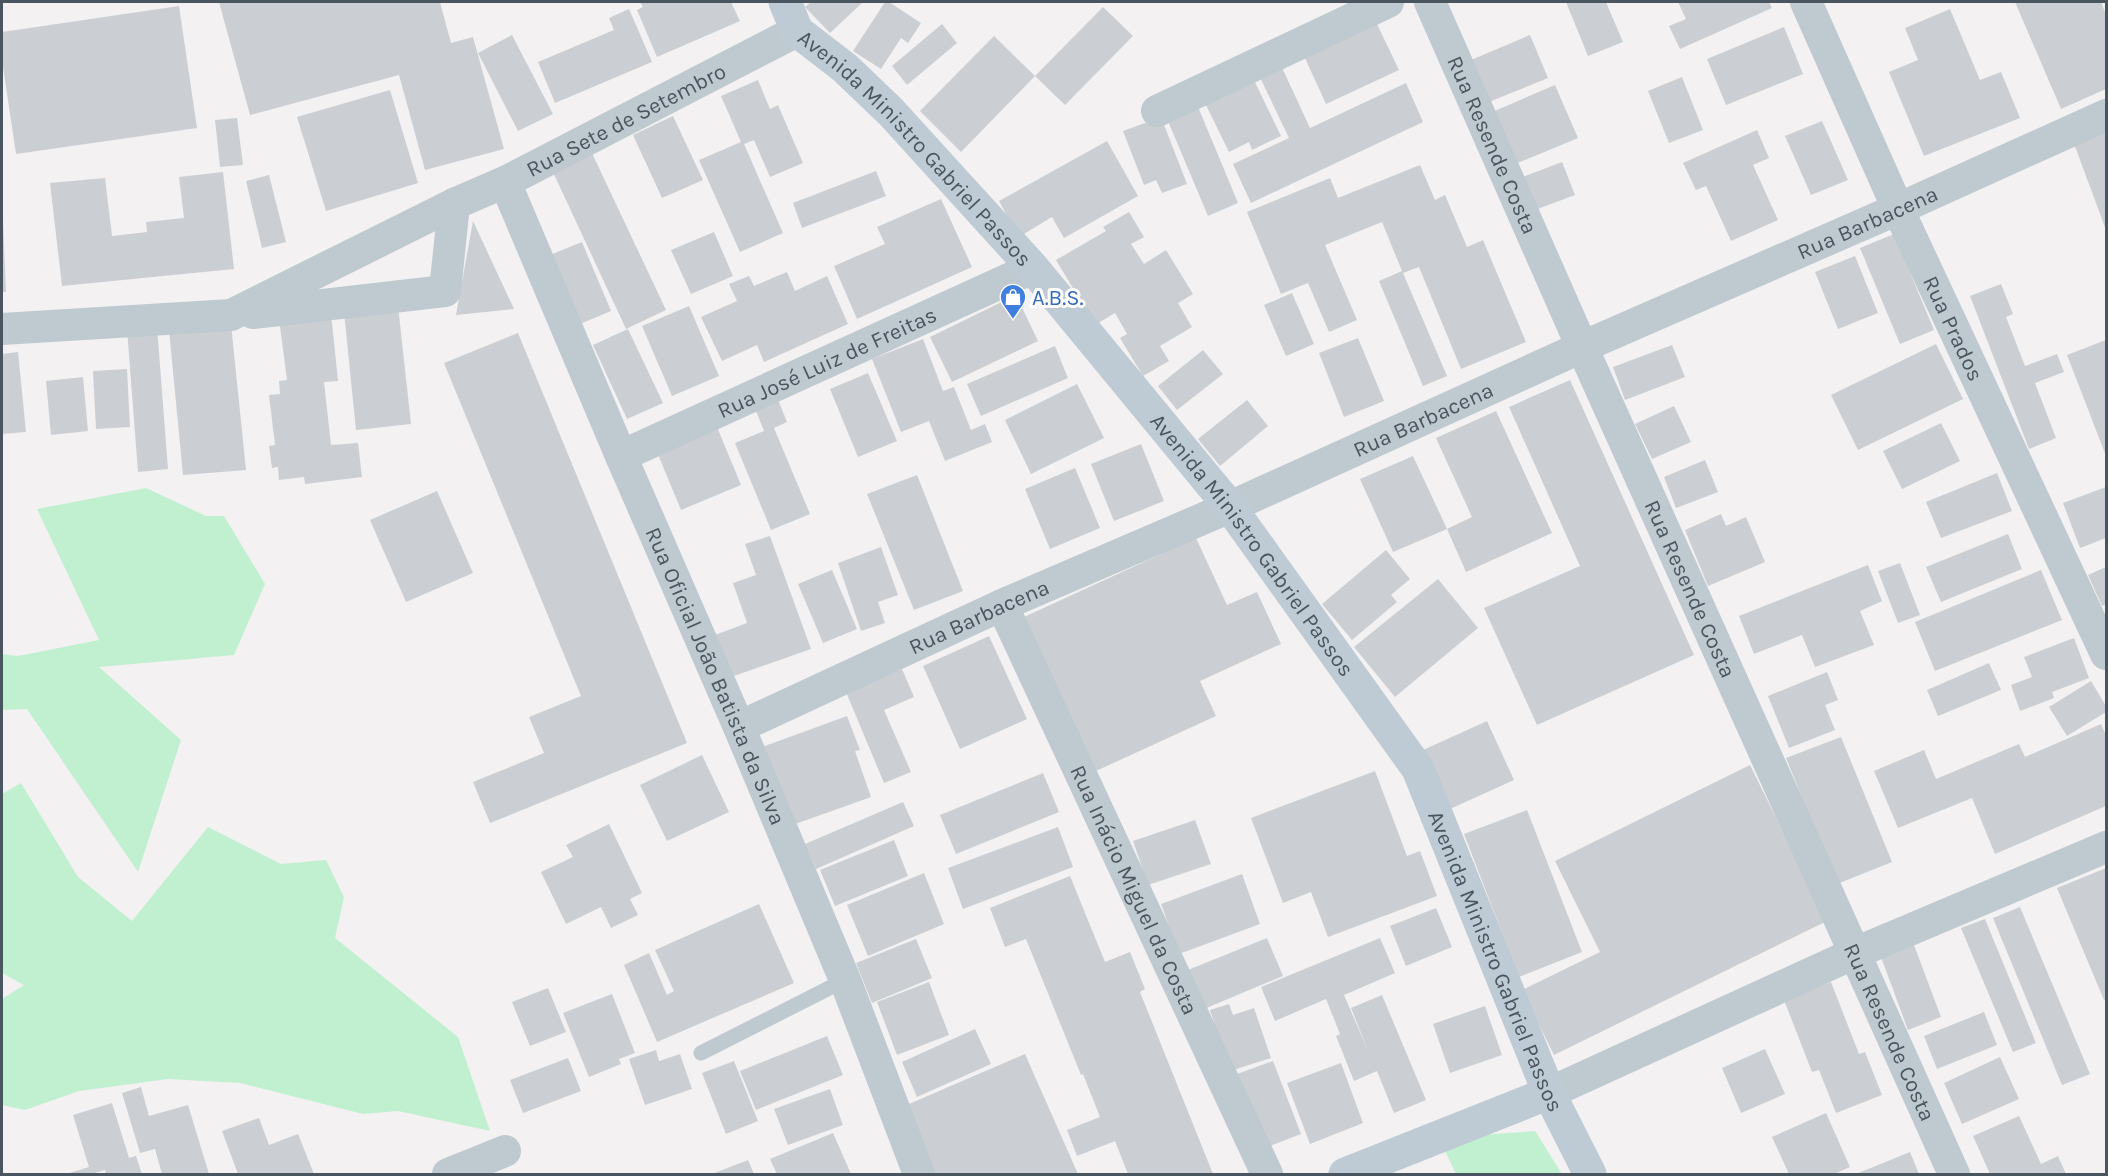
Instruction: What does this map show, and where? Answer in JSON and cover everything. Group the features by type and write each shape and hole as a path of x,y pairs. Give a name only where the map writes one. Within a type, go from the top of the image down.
{"main road":[{"name":"Avenida Ministro Gabriel Passos","path":"791,16 891,112 1034,268 1230,507 1418,769 1549,1093 1590,1174"},
{"path":"1345,1174 1549,1093"}],"street":[{"path":"1157,111 1388,2"},
{"name":"Rua Resende Costa","path":"1430,2 1582,347 1954,1174"},
{"name":"Rua Prados","path":"1806,2 1898,209 2106,654"},
{"name":"Rua Sete de Setembro","path":"231,315 454,204 505,182 791,16"},
{"name":"Rua Barbacena","path":"739,727 1002,605 1230,507 1582,347 2106,115"},
{"name":"Rua Oficial João Batista da Silva","path":"505,182 845,980 919,1174"},
{"name":"Rua Sete de Setembro","path":"2,328 231,315 445,291 454,204"},
{"name":"Rua José Luiz de Freitas","path":"621,456 1034,268"},
{"name":"Rua Inácio Miguel da Costa","path":"1002,605 1267,1174"},
{"path":"1549,1093 1855,953 2106,847"},
{"path":"448,1174 505,1151"}],"lane":[{"path":"701,1053 845,980"}],"green space":[{"path":"146,488 206,516 224,516 265,584 234,655 99,667 181,740 138,872 27,709 2,710 2,654 18,656 99,640 37,509"},
{"path":"21,783 78,877 132,921 208,827 281,864 326,860 344,897 335,938 458,1037 490,1131 398,1111 363,1114 240,1083 168,1079 79,1091 25,1110 2,1105 2,999 24,985 2,973 2,794"},
{"path":"1535,1131 1562,1174 1456,1174 1439,1138"}],"building":[{"path":"219,2 440,2 451,43 473,37 504,149 425,170 399,75 250,115"},
{"path":"640,2 731,2 740,21 657,57 637,10 643,7"},
{"path":"811,2 863,2 830,33 805,7"},
{"path":"885,2 889,2 921,23 908,43 901,38 881,69 853,51"},
{"path":"1566,2 1606,2 1623,42 1588,56"},
{"path":"1678,2 1769,2 1772,8 1680,49 1669,26 1686,19"},
{"path":"2015,2 2101,2 2106,15 2106,89 2061,109"},
{"path":"179,6 197,128 16,154 2,60 2,32"},
{"path":"1103,7 1133,36 1065,105 1035,76"},
{"path":"629,9 652,62 555,103 538,62 614,30 609,18"},
{"path":"1950,9 1980,80 2001,72 2020,118 1924,156 1889,72 1918,60 1905,28"},
{"path":"1376,22 1399,70 1326,104 1304,56"},
{"path":"942,24 957,43 907,85 892,66"},
{"path":"1784,27 1803,74 1726,105 1707,59"},
{"path":"512,35 553,114 518,131 478,53"},
{"path":"1530,35 1548,78 1489,102 1471,60"},
{"path":"994,36 1035,76 961,152 920,111"},
{"path":"1279,61 1310,128 1406,83 1423,122 1251,203 1233,164 1289,138 1257,71"},
{"path":"1251,74 1281,136 1252,150 1249,142 1229,152 1202,97"},
{"path":"1682,77 1703,130 1669,143 1648,91"},
{"path":"758,80 770,109 778,105 803,163 770,177 754,140 744,144 783,233 740,252 699,160 741,142 721,96"},
{"path":"1555,85 1578,138 1513,165 1490,113"},
{"path":"390,90 418,183 326,211 297,117"},
{"path":"1196,102 1238,203 1208,216 1165,114"},
{"path":"673,116 703,180 662,198 633,135"},
{"path":"1161,117 1187,184 1162,193 1156,180 1144,185 1123,131"},
{"path":"237,118 243,165 220,167 215,120"},
{"path":"1822,121 1848,180 1811,195 1785,136"},
{"path":"2106,129 2106,230 2073,141"},
{"path":"1757,130 1769,158 1753,165 1778,220 1731,241 1706,186 1696,190 1683,163"},
{"path":"1107,141 1138,196 1064,238 1052,217 1019,237 999,201"},
{"path":"591,151 666,310 626,329 552,170"},
{"path":"1562,162 1575,195 1535,210 1523,177"},
{"path":"1420,165 1435,200 1445,195 1467,247 1483,240 1526,342 1461,369 1419,267 1403,273 1447,376 1423,386 1379,281 1402,271 1382,222 1325,245 1357,320 1329,332 1308,283 1281,294 1247,212 1330,178 1338,198"},
{"path":"876,171 886,196 802,228 793,203"},
{"path":"223,172 234,269 62,286 50,183 105,178 112,236 147,232 146,222 184,218 179,177"},
{"path":"269,175 286,242 262,248 246,181"},
{"path":"941,199 972,267 857,319 834,266 885,244 877,227"},
{"path":"1129,212 1144,237 1131,244 1144,264 1166,250 1193,294 1178,303 1192,327 1160,346 1169,361 1143,376 1120,338 1127,334 1115,313 1095,325 1056,260 1106,231 1103,227"},
{"path":"473,221 514,309 456,315"},
{"path":"3,222 6,292 2,292"},
{"path":"714,232 733,276 691,294 671,250"},
{"path":"1894,234 1934,330 1900,344 1860,248"},
{"path":"582,242 611,311 580,324 550,255"},
{"path":"1855,256 1878,313 1838,329 1815,272"},
{"path":"787,272 795,291 827,276 848,324 764,362 757,345 722,361 701,317 737,301 729,284 749,276 754,286"},
{"path":"2001,284 2013,314 2006,317 2025,366 2057,354 2064,372 2035,383 2056,438 2029,449 1970,296"},
{"path":"1292,293 1314,344 1286,356 1264,305"},
{"path":"1016,295 1038,341 952,382 930,337"},
{"path":"398,306 411,424 356,430 344,312"},
{"path":"689,306 719,376 672,396 642,326"},
{"path":"331,313 338,381 324,382 331,445 358,443 362,477 305,484 304,477 279,480 278,467 272,468 269,446 275,445 269,395 280,394 279,381 287,380 279,319"},
{"path":"231,324 246,470 183,475 169,330"},
{"path":"157,327 168,469 138,472 127,329"},
{"path":"628,329 663,403 627,419 593,345"},
{"path":"518,333 687,743 490,823 473,782 544,753 529,717 581,696 444,363"},
{"path":"1358,338 1384,401 1344,417 1319,353"},
{"path":"923,339 943,391 954,387 971,430 985,424 992,442 945,461 929,421 901,432 872,359"},
{"path":"2106,340 2106,456 2067,355"},
{"path":"1936,344 1963,399 1858,450 1831,395"},
{"path":"1672,345 1685,377 1625,400 1613,367"},
{"path":"1055,346 1068,378 981,416 967,384"},
{"path":"1203,350 1223,374 1177,410 1158,386"},
{"path":"18,352 26,432 2,434 2,354"},
{"path":"127,369 130,427 96,429 93,371"},
{"path":"868,373 897,441 858,457 830,389"},
{"path":"83,377 88,431 51,435 46,381"},
{"path":"1570,380 1694,655 1537,725 1484,608 1580,566 1509,407"},
{"path":"1077,384 1104,438 1031,474 1005,420"},
{"path":"777,397 787,422 774,428 810,514 771,530 735,443 764,431 754,406"},
{"path":"1247,400 1268,426 1220,466 1198,439"},
{"path":"1674,406 1691,442 1652,459 1635,424"},
{"path":"1496,411 1552,533 1466,572 1447,529 1472,517 1436,438"},
{"path":"1941,423 1960,461 1902,489 1883,451"},
{"path":"717,427 741,485 681,510 657,452"},
{"path":"1141,444 1164,501 1114,521 1091,464"},
{"path":"1413,456 1447,529 1393,552 1360,479"},
{"path":"1705,460 1718,492 1676,508 1664,477"},
{"path":"1075,468 1100,528 1050,549 1025,489"},
{"path":"1997,473 2012,511 1941,538 1926,502"},
{"path":"917,475 963,591 914,610 867,494"},
{"path":"2106,487 2106,538 2080,548 2063,503"},
{"path":"437,491 473,573 406,602 370,520"},
{"path":"1721,514 1726,526 1746,517 1765,562 1708,586 1685,530"},
{"path":"2008,534 2022,569 1941,602 1926,567"},
{"path":"770,536 811,649 731,677 715,635 747,623 733,583 756,575 745,544"},
{"path":"1196,538 1227,605 1257,592 1281,644 1200,681 1216,716 1096,771 1024,617"},
{"path":"881,547 898,595 878,602 885,623 861,631 838,563"},
{"path":"1386,550 1410,579 1391,595 1397,602 1352,640 1322,604"},
{"path":"1900,563 1920,615 1898,623 1878,571"},
{"path":"1868,565 1882,601 1860,611 1874,645 1815,667 1802,635 1754,654 1739,616"},
{"path":"2106,567 2106,604 2102,606 2088,575"},
{"path":"832,570 857,629 823,643 798,584"},
{"path":"2041,570 2062,620 1935,671 1915,622"},
{"path":"1438,579 1478,628 1395,697 1354,647"},
{"path":"989,636 1027,719 960,749 923,666"},
{"path":"2074,638 2089,678 2052,692 2054,698 2020,711 2011,685 2032,677 2024,657"},
{"path":"1989,663 2001,690 1938,716 1927,690"},
{"path":"902,669 914,697 884,710 911,772 884,783 846,692"},
{"path":"1827,672 1838,700 1825,705 1835,730 1789,748 1768,696"},
{"path":"2091,681 2106,706 2106,712 2067,736 2049,707"},
{"path":"847,716 860,750 855,751 871,797 787,827 759,748"},
{"path":"1487,721 1514,780 1450,809 1423,750"},
{"path":"2101,724 2106,735 2106,806 1995,854 1972,798 1898,828 1874,771 1924,750 1936,779 2019,744 2025,757"},
{"path":"1841,737 1892,862 1837,884 1786,758"},
{"path":"702,755 729,812 667,841 640,785"},
{"path":"1750,765 1827,921 1554,1055 1522,990 1600,952 1555,861"},
{"path":"1375,771 1407,856 1420,851 1437,896 1328,937 1311,892 1283,903 1251,818"},
{"path":"1043,773 1059,812 956,854 940,815"},
{"path":"903,802 914,826 816,869 805,844"},
{"path":"1527,810 1582,952 1519,977 1464,834"},
{"path":"1195,820 1211,864 1148,885 1133,841"},
{"path":"609,824 642,893 630,899 638,915 611,928 601,907 566,924 541,872 573,857 566,845"},
{"path":"1058,827 1073,867 963,909 948,868"},
{"path":"894,840 908,876 835,906 820,870"},
{"path":"2106,868 2106,999 2104,1000 2057,888"},
{"path":"924,873 944,924 868,956 847,905"},
{"path":"1242,874 1260,924 1179,954 1161,904"},
{"path":"1070,876 1105,962 1130,952 1145,989 1140,992 1213,1174 1128,1174 1115,1141 1077,1156 1067,1130 1100,1117 1026,939 1005,947 990,908"},
{"path":"759,904 794,983 657,1042 624,965 649,953 667,995 674,991 655,950"},
{"path":"2020,907 2090,1074 2062,1085 1993,918"},
{"path":"1436,908 1452,947 1406,966 1390,926"},
{"path":"1985,919 2036,1043 2013,1052 1961,928"},
{"path":"1267,938 1283,976 1204,1009 1188,970"},
{"path":"1380,938 1395,973 1344,995 1369,1053 1351,1008 1382,995 1426,1100 1394,1113 1377,1071 1354,1081 1336,1036 1340,1034 1326,999 1275,1021 1261,987"},
{"path":"916,939 932,978 872,1003 856,963"},
{"path":"1914,945 1941,1017 1908,1030 1881,957"},
{"path":"929,982 949,1035 897,1055 877,1002"},
{"path":"1831,982 1859,1054 1865,1052 1882,1095 1836,1113 1819,1070 1812,1072 1784,1000"},
{"path":"548,988 566,1032 530,1046 512,1002"},
{"path":"612,994 635,1053 619,1059 621,1064 589,1077 563,1013"},
{"path":"1229,1004 1233,1015 1254,1008 1271,1058 1230,1071 1210,1010"},
{"path":"1485,1006 1502,1055 1450,1073 1433,1024"},
{"path":"1984,1012 1997,1045 1937,1069 1924,1036"},
{"path":"975,1029 991,1064 917,1097 902,1062"},
{"path":"827,1036 843,1075 756,1110 740,1071"},
{"path":"1765,1049 1785,1094 1741,1113 1722,1068"},
{"path":"656,1050 659,1061 680,1054 692,1089 645,1105 629,1059"},
{"path":"1025,1054 1078,1174 932,1174 902,1107"},
{"path":"2000,1057 2019,1099 1962,1124 1944,1083"},
{"path":"568,1058 581,1091 523,1113 510,1080"},
{"path":"734,1061 758,1121 726,1134 702,1073"},
{"path":"1273,1061 1301,1134 1265,1148 1237,1074"},
{"path":"1341,1063 1363,1123 1310,1144 1287,1083"},
{"path":"141,1087 149,1116 188,1105 209,1174 162,1174 155,1149 140,1153 122,1093"},
{"path":"830,1089 843,1125 788,1145 774,1109"},
{"path":"112,1103 129,1158 136,1156 142,1174 106,1174 105,1170 91,1174 66,1174 89,1167 73,1115"},
{"path":"1826,1113 1850,1167 1834,1174 1789,1174 1772,1137"},
{"path":"2019,1116 2041,1164 2058,1156 2066,1174 1990,1174 1973,1136"},
{"path":"259,1118 269,1145 298,1134 314,1174 238,1174 222,1131"},
{"path":"833,1133 851,1174 777,1174 770,1159"},
{"path":"1910,1152 1919,1174 1856,1174"},
{"path":"748,1160 754,1174 712,1174"}],"place":[{"name":"A.B.S.","path":"1013,320"}]}
